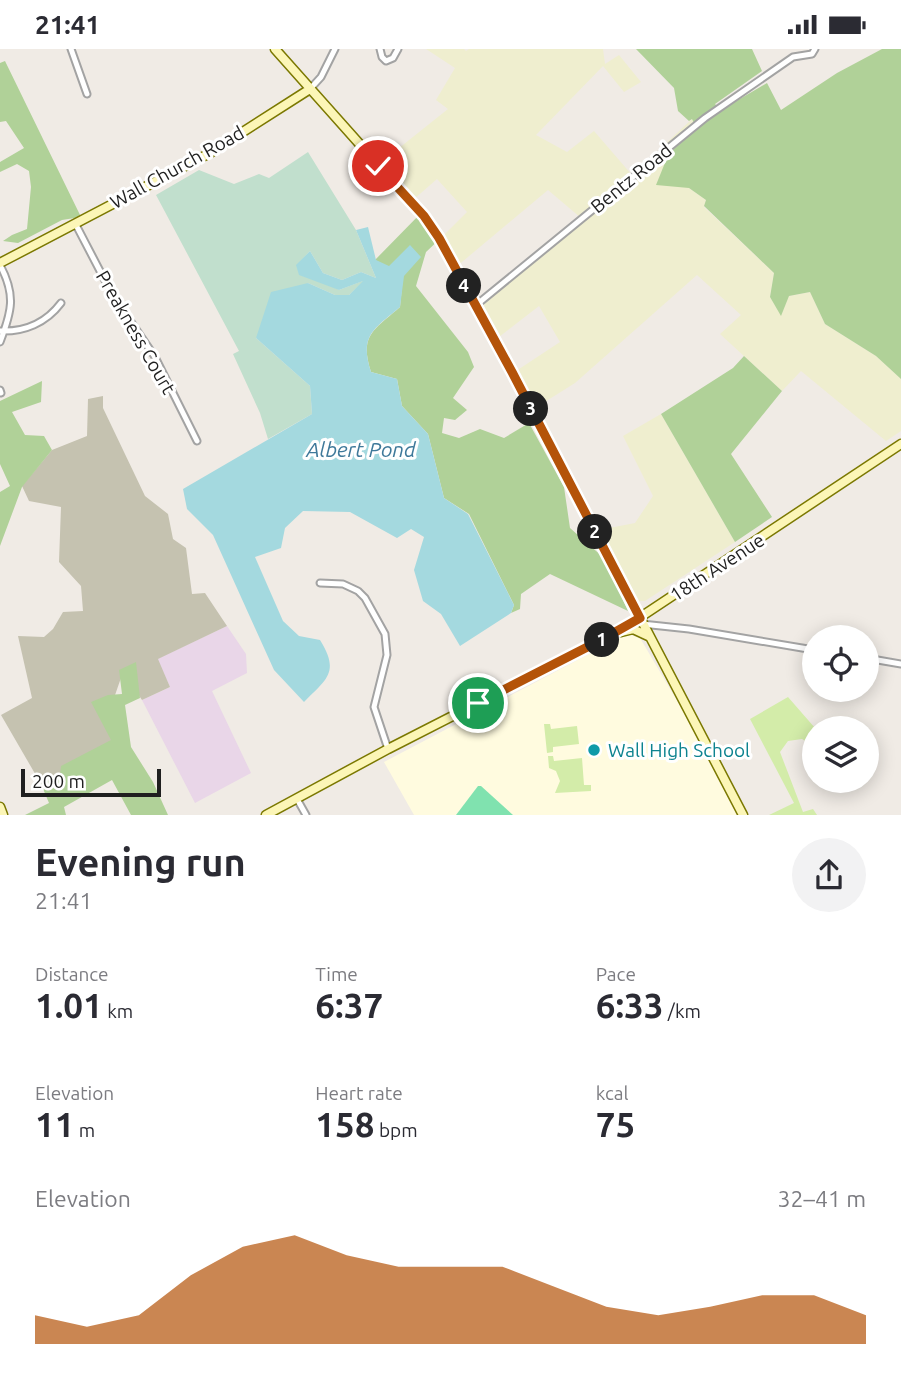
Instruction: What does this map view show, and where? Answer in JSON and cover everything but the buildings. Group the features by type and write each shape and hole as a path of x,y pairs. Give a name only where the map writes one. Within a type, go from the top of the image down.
{"street":[{"path":"71,49 87,94"},
{"path":"275,49 425,217 439,238 512,372 743,815"},
{"name":"Wall Church Road","path":"0,264 210,153 310,89 321,77 335,49"},
{"path":"380,49 386,61 393,58 398,49"},
{"name":"Bentz Road","path":"475,306 705,118 793,57 813,54 815,49"},
{"path":"790,50 793,57"},
{"name":"Preakness Court","path":"75,223 112,294 155,357 197,441"},
{"path":"0,264 11,296 11,313 0,342"},
{"path":"2,331 32,327 61,303"},
{"name":"18th Avenue","path":"266,815 388,749 641,621 901,444"},
{"path":"320,583 343,584 358,591 365,598 384,634 387,655 374,707 388,749"},
{"path":"641,621 802,648"},
{"path":"603,639 628,629 648,636"},
{"path":"879,660 901,663"},
{"path":"297,799 306,815"},
{"path":"0,807 3,815"}],"shaded area":[{"path":"103,396 103,408 145,496 168,514 173,539 186,548 192,594 205,593 227,626 158,659 170,687 142,700 123,672 114,698 118,745 41,784 1,715 32,698 18,636 44,637 53,629 63,612 83,611 81,586 59,562 61,507 29,501 22,486 52,450 87,436 88,399"},
{"path":"227,626 246,654 247,673 212,691 251,773 195,803 142,700 170,687 157,659"},
{"path":"627,634 640,638 699,738 737,815 414,815 384,762"}],"green space":[{"path":"426,49 603,49 605,64 619,55 641,82 624,92 603,66 536,135 567,152 594,131 632,175 692,119 698,129 669,153 689,188 706,200 704,207 774,273 770,297 781,315 789,296 810,292 825,324 876,356 901,379 901,431 886,441 801,371 782,391 720,334 741,315 697,275 575,383 532,410 513,373 560,342 539,306 495,340 477,306 581,218 548,190 456,267 442,237 467,212 437,179 413,200 379,164 448,109 436,100 455,68"},
{"path":"636,49 752,49 762,71 715,104 721,110 767,83 781,110 837,73 882,49 901,49 901,379 876,356 825,324 810,292 789,296 781,316 770,297 774,273 704,206 706,200 689,188 656,185 669,153 697,129 692,119 689,121 678,111 674,88"},
{"path":"5,61 81,217 62,220 18,243 3,241 27,229 31,187 29,171 17,164 0,172 0,162 24,148 6,121 0,122 0,63"},
{"path":"308,152 356,230 376,278 361,272 342,280 323,273 310,251 297,265 339,290 365,280 349,295 335,295 308,283 256,338 310,386 312,414 268,439 260,413 233,354 239,351 156,195 199,170 234,184 259,174 269,178"},
{"path":"423,211 442,237 426,252 416,286 468,352 474,367 453,398 467,410 455,420 444,418 442,433 459,438 480,429 504,438 529,423 564,487 570,528 604,558 628,611 550,574 521,594 520,609 511,613 514,605 469,514 444,498 428,434 402,406 397,379 371,372 368,341 376,328 400,307 403,276 375,260"},
{"path":"744,356 782,391 731,454 772,517 735,542 661,414 733,368"},
{"path":"42,381 41,402 12,412 25,435 44,436 52,450 22,487 0,546 0,492 10,486 0,464 0,401"},
{"path":"661,414 735,542 645,601 637,601 594,531 635,523 653,496 623,436"},
{"path":"136,662 140,698 125,705 131,747 153,782 168,815 131,815 112,780 64,807 66,815 25,815 49,803 41,784 60,775 61,766 111,740 91,702 108,695 122,694 119,670"},
{"path":"788,697 805,716 802,716 802,739 788,741 780,752 803,812 813,809 817,815 769,815 794,803 750,719"},
{"path":"544,724 550,724 551,729 577,726 579,744 553,747 553,752 547,753"},
{"path":"548,756 553,756 554,761 582,758 584,785 591,785 591,791 555,793 560,781 556,771 549,768"},
{"path":"478,786 481,786 513,815 456,815"}],"water":[{"name":"Albert Pond","path":"368,227 376,260 389,266 410,245 421,257 404,276 400,307 371,334 367,349 371,372 397,379 402,406 428,434 444,498 468,514 514,605 511,613 460,646 441,614 423,601 414,570 424,537 411,529 397,538 350,512 303,511 285,528 281,548 255,557 283,621 299,636 320,640 326,651 330,668 328,674 304,702 274,670 213,535 187,509 183,489 312,414 310,386 256,338 271,292 308,283 335,295 349,295 363,281 339,290 299,275 296,265 310,251 323,273 342,280 361,272 376,278 356,230"}],"place":[{"name":"Wall High School","path":"594,750"}],"route":[{"path":"378,166 424,216 439,238 640,618 478,703"}]}
